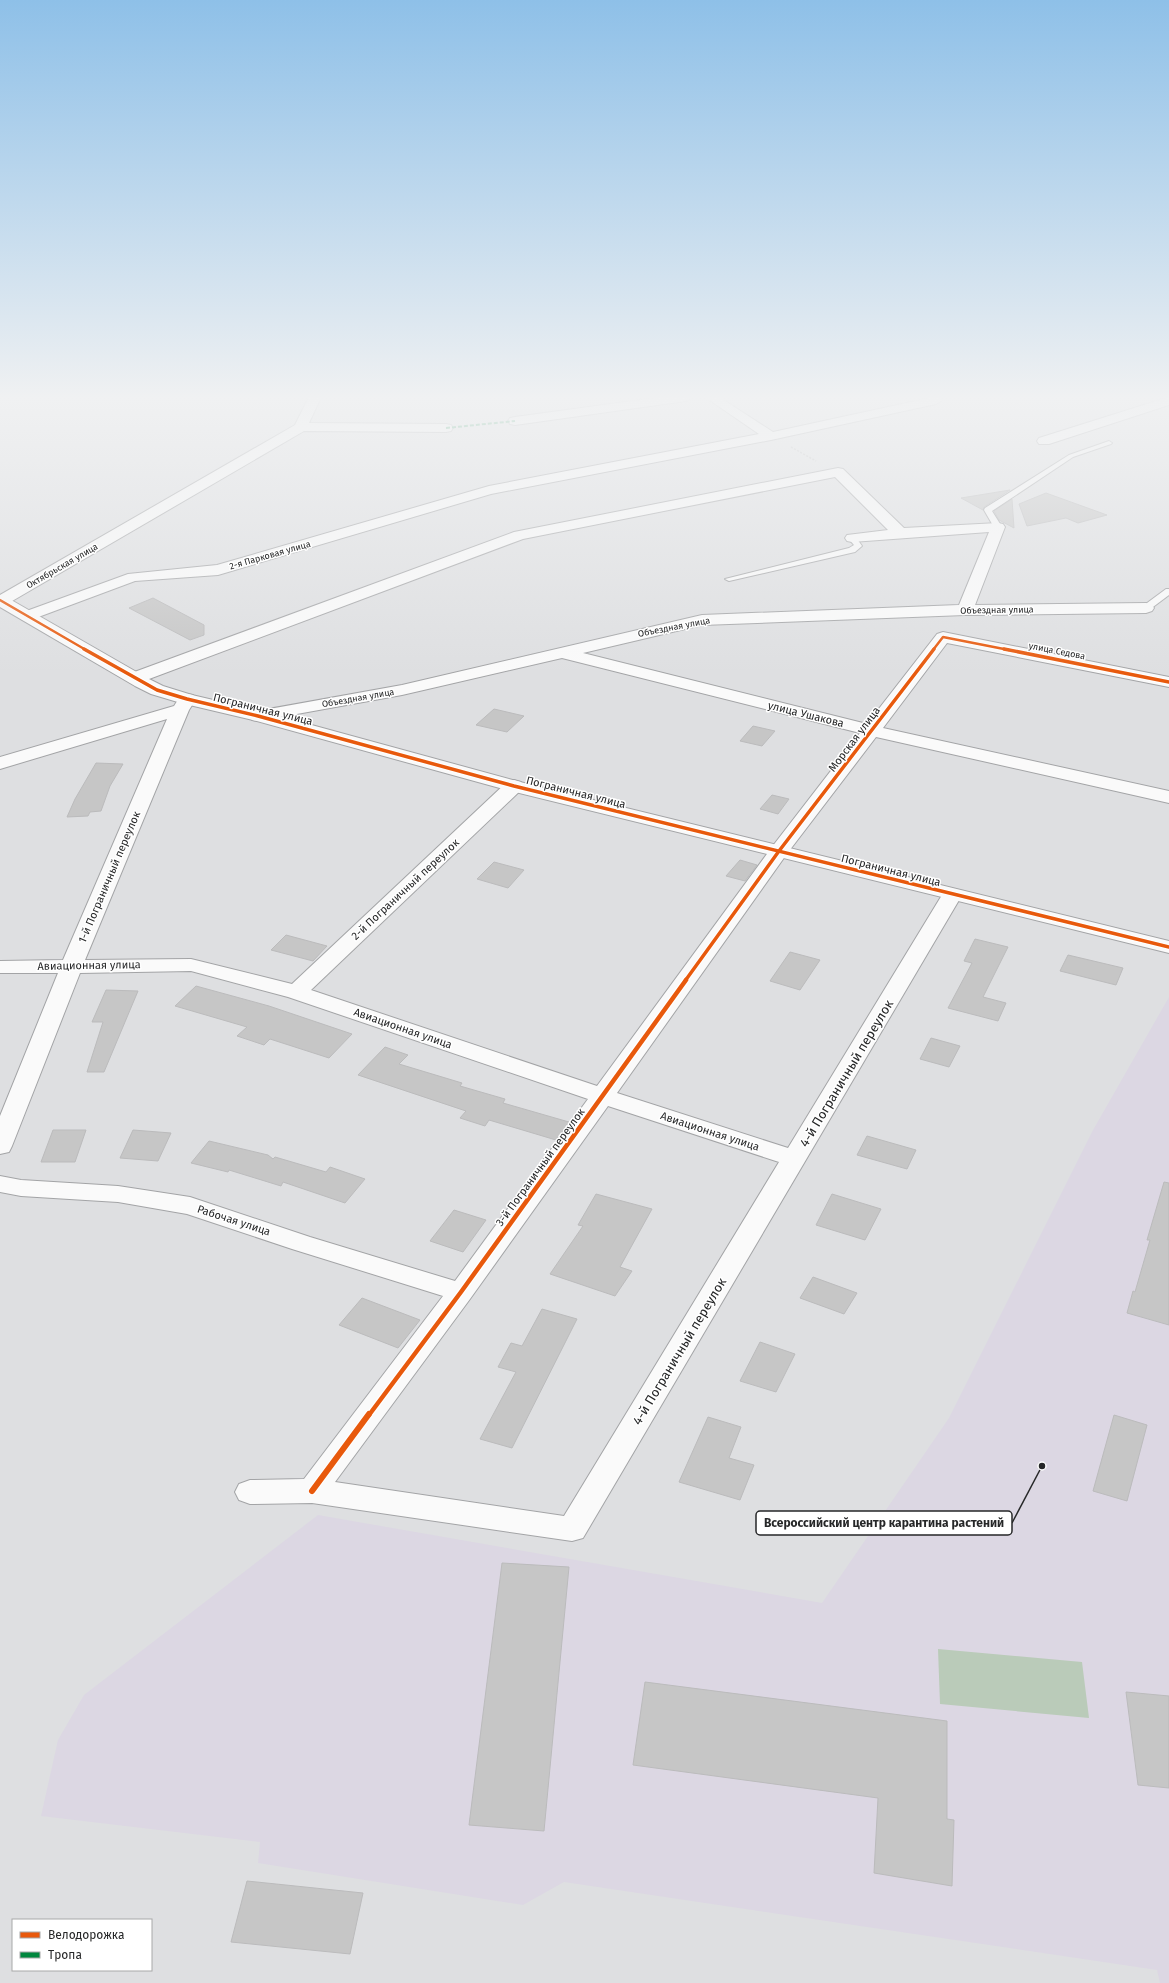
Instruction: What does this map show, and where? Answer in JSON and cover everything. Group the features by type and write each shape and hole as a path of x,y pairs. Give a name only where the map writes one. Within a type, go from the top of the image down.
{"street":[{"name":"Октябрьская улица","path":"1,600 193,490"},
{"name":"2-я Парковая улица","path":"27,616 133,577 218,570 491,490"},
{"path":"135,678 519,535 749,490"},
{"path":"856,490 900,533"},
{"path":"852,538 900,533 998,527 965,610"},
{"name":"Пограничная улица","path":"1,600 183,705 258,716 514,786 1169,947"},
{"name":"Объездная улица","path":"258,716 402,690 702,620 965,610 1146,608"},
{"name":"улица Седова","path":"943,637 1169,682"},
{"name":"Морская улица","path":"779,851 943,637"},
{"name":"улица Ушакова","path":"561,652 872,731 1169,797"},
{"path":"0,763 183,705"},
{"name":"1-й Пограничный переулок","path":"0,1146 72,965 183,705"},
{"name":"2-й Пограничный переулок","path":"296,992 514,786"},
{"name":"3-й Пограничный переулок","path":"312,1491 461,1292 779,851"},
{"name":"4-й Пограничный переулок","path":"250,1492 312,1491 572,1529 795,1159 952,894"},
{"name":"Авиационная улица","path":"0,967 72,965 191,965 296,992 795,1159"},
{"name":"Рабочая улица","path":"0,1184 21,1188 118,1194 190,1206 301,1243 461,1292"}],"lane":[{"path":"998,527 988,510 1019,490"},
{"path":"729,580 852,550 858,546 852,538"},
{"path":"1146,608 1169,591"}],"shaded area":[{"path":"1169,997 1169,1983 1160,1983 1157,1970 564,1882 523,1905 258,1863 260,1842 41,1816 58,1740 84,1695 318,1515 822,1603 949,1418 1093,1130"}],"green space":[{"path":"938,1649 1082,1662 1089,1718 940,1704"}],"building":[{"path":"1010,490 984,507 983,510 961,498"},
{"path":"1046,493 1107,515 1078,523 1066,518 1027,526 1019,504"},
{"path":"1012,499 1014,528 999,520 994,511"},
{"path":"153,598 204,625 204,635 190,640 129,608"},
{"path":"494,709 524,716 507,732 476,725"},
{"path":"753,726 775,731 762,746 740,741"},
{"path":"96,763 123,764 110,786 101,811 90,812 88,816 67,817 75,799"},
{"path":"772,795 789,799 778,814 760,809"},
{"path":"740,860 757,865 745,881 726,876"},
{"path":"494,862 524,870 508,888 477,879"},
{"path":"286,935 327,946 313,961 271,950"},
{"path":"975,939 1008,947 983,997 1006,1003 998,1021 948,1008 972,963 964,961"},
{"path":"790,952 820,960 800,990 770,981"},
{"path":"1068,955 1123,968 1116,985 1060,971"},
{"path":"196,986 269,1006 352,1034 329,1058 270,1039 264,1045 237,1036 247,1027 175,1006"},
{"path":"106,990 138,991 104,1072 87,1072 103,1022 92,1022"},
{"path":"931,1038 960,1046 949,1067 920,1059"},
{"path":"385,1047 408,1055 399,1064 462,1083 460,1086 505,1099 503,1103 569,1122 556,1140 489,1120 485,1126 460,1118 466,1111 358,1075"},
{"path":"53,1130 86,1130 75,1162 41,1162"},
{"path":"133,1130 171,1133 158,1161 120,1158"},
{"path":"867,1136 916,1150 907,1169 857,1155"},
{"path":"209,1141 268,1155 273,1159 275,1157 326,1172 330,1167 365,1179 345,1203 283,1182 281,1186 229,1170 228,1172 191,1163"},
{"path":"1164,1182 1169,1183 1169,1325 1127,1313 1133,1291 1135,1292 1150,1240 1147,1240"},
{"path":"596,1194 652,1209 620,1267 632,1271 615,1296 550,1274 583,1226 578,1225"},
{"path":"832,1194 881,1209 865,1240 816,1225"},
{"path":"454,1210 486,1220 463,1252 430,1241"},
{"path":"813,1277 857,1293 844,1314 800,1298"},
{"path":"362,1298 420,1320 398,1348 339,1325"},
{"path":"542,1309 577,1319 512,1448 480,1439 516,1372 498,1367 511,1343 522,1346"},
{"path":"760,1342 795,1354 776,1392 740,1381"},
{"path":"1114,1415 1147,1425 1127,1501 1093,1491"},
{"path":"708,1417 741,1427 729,1458 754,1465 740,1500 679,1482"},
{"path":"502,1563 569,1567 544,1831 469,1825"},
{"path":"645,1682 947,1721 947,1819 954,1820 952,1886 874,1873 878,1798 633,1765"},
{"path":"1126,1692 1169,1696 1169,1788 1138,1785"},
{"path":"247,1881 363,1893 350,1954 231,1942"}],"cycle path":[{"path":"0,600 141,682 157,690 187,699 258,716 514,786 1169,947"},
{"path":"312,1491 461,1292 779,851 943,637 1169,682"}],"place":[{"name":"Всероссийский центр карантина растений","path":"1042,1466"}]}
